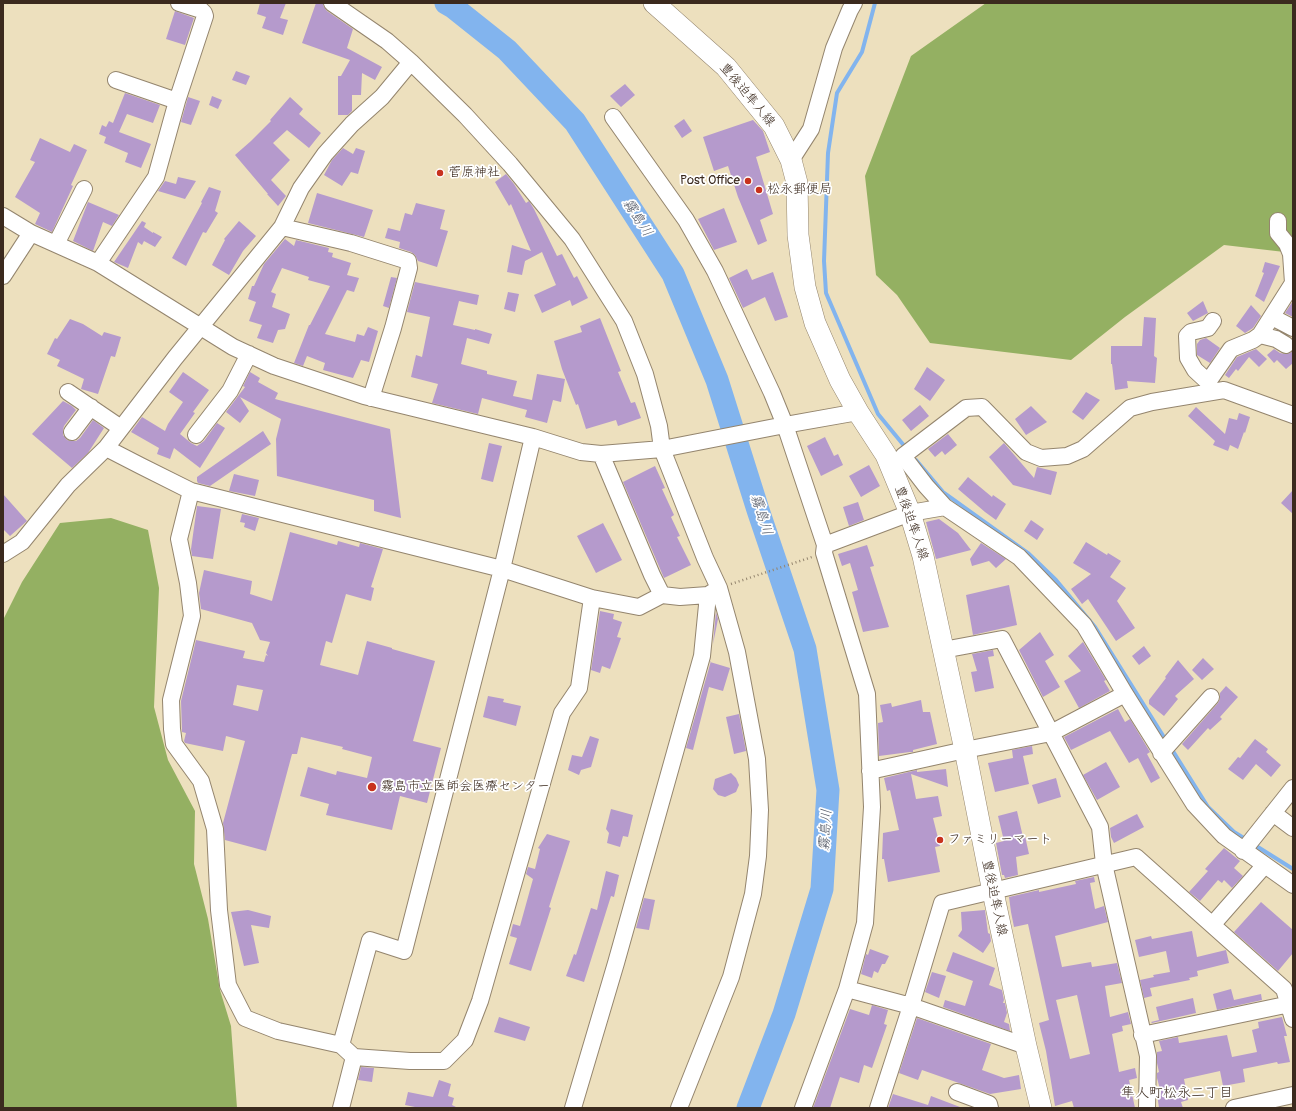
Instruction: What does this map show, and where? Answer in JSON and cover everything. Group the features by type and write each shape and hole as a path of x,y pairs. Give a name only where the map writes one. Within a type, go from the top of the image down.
{"main road":[{"name":"豊後迫隼人線","path":"654,3 726,67 774,126 791,160 797,183 798,235 805,287 815,322 837,373 858,412 886,456 910,513 923,556 965,750 993,892 1041,1108"}],"street":[{"path":"98,263 156,177 177,101 205,16 202,10 179,3"},
{"path":"332,3 387,41 411,62 465,115 510,164 572,239 624,321 645,374 659,426 662,449 705,558 714,592 737,652 757,759 760,810 758,856 753,894 731,977 679,1108"},
{"path":"791,160 811,129 834,48 854,3"},
{"path":"6,547 22,542 68,485 106,448 175,358 282,227 301,188 324,154 352,124 382,97 411,62"},
{"path":"116,80 177,101"},
{"path":"612,117 686,220 715,271 772,393 784,425 824,549 867,694 872,807 865,923 847,989 803,1108"},
{"path":"56,244 84,189"},
{"path":"3,216 30,233 98,263 233,347 274,366 372,398 533,437 581,452 601,454 662,449 858,412"},
{"path":"1209,387 1231,349 1253,340 1260,335 1293,283 1291,254 1278,233 1278,221"},
{"path":"282,227 351,243 408,261 409,268 372,398"},
{"path":"3,276 30,233"},
{"path":"1272,317 1293,328"},
{"path":"1209,387 1195,370 1188,358 1187,336 1191,332 1208,328 1214,321"},
{"path":"1260,335 1276,339 1286,345"},
{"path":"196,435 230,391 248,354"},
{"path":"1293,415 1224,390 1209,387 1130,408 1083,449 1067,456 1041,458 1026,452 982,407 966,408 908,452 926,486 945,507 1019,557 1084,625 1194,804 1224,836 1247,845 1264,866 1293,885"},
{"path":"68,392 122,428"},
{"path":"72,432 91,407"},
{"path":"342,1045 370,940 404,951 502,569 533,437"},
{"path":"106,448 191,491 502,569 592,598 639,607 662,595 680,596 714,592"},
{"path":"601,454 649,569 662,595"},
{"path":"191,491 179,540 188,584 192,616 171,700 172,730 174,744 201,781 215,829 219,910 228,985 245,1018 278,1031 342,1045 354,1057 410,1061 444,1061 465,1040 480,1001 562,713 579,688 592,598"},
{"path":"824,549 910,513 945,507"},
{"path":"573,1108 616,963 702,656 714,592"},
{"path":"943,650 1002,639 1100,827 1104,864 1148,1056 1147,1108"},
{"path":"870,771 1051,733 1125,694"},
{"path":"1162,752 1211,697"},
{"path":"1247,845 1293,788"},
{"path":"1273,813 1293,828"},
{"path":"878,1108 942,903 1136,857 1284,988 1291,1012 1142,1035"},
{"path":"1213,924 1264,866"},
{"path":"847,989 911,1006 1026,1046"},
{"path":"341,1108 354,1057"},
{"path":"957,1092 989,1104 990,1108"},
{"path":"1234,1108 1293,1096"}],"path":[{"path":"714,592 824,549"}],"green space":[{"path":"986,3 1293,3 1293,253 1224,245 1125,317 1071,360 930,343 897,295 876,275 865,176 911,56"},
{"path":"111,518 148,530 159,588 154,707 168,760 195,811 194,864 208,919 220,990 231,1026 237,1108 3,1108 3,620 22,582 60,523"}],"building":[{"path":"260,3 286,3 280,18 288,20 283,35 262,28 266,17 257,14"},
{"path":"316,3 323,3 327,11 353,29 347,48 382,67 375,80 362,73 361,95 352,95 352,111 348,115 338,115 338,76 341,76 350,60 302,43"},
{"path":"175,11 194,18 185,45 166,39"},
{"path":"236,71 250,76 246,85 232,80"},
{"path":"625,84 635,95 621,107 610,96"},
{"path":"125,93 160,105 153,123 127,114 119,132 151,144 141,168 125,162 128,153 104,143 106,137 99,134 102,125 106,127 109,121 113,123"},
{"path":"212,96 222,100 218,109 209,105"},
{"path":"188,97 200,101 191,125 181,122"},
{"path":"290,97 303,109 299,114 321,133 309,148 287,130 273,143 290,160 271,180 286,196 278,206 235,155 271,121 270,120"},
{"path":"684,119 692,131 682,138 674,126"},
{"path":"753,120 763,131 770,152 756,157 773,214 760,220 767,241 758,245 738,197 728,166 714,171 703,137"},
{"path":"40,138 70,152 74,144 87,150 71,185 73,186 52,232 35,224 40,213 15,197 35,162 30,160"},
{"path":"343,148 353,154 356,148 365,151 358,174 351,172 342,186 324,175 332,160"},
{"path":"506,174 526,203 529,201 557,256 562,254 574,278 577,276 588,298 572,306 570,300 542,313 534,295 556,285 542,252 525,261 522,275 507,272 512,245 531,251 511,204 509,206 495,182"},
{"path":"178,177 196,181 185,199 158,191 165,181 176,184"},
{"path":"209,187 221,191 215,211 218,213 206,233 203,232 186,266 172,258"},
{"path":"317,193 373,210 364,237 308,223"},
{"path":"88,202 119,215 112,226 103,222 93,251 73,241"},
{"path":"416,203 445,210 440,229 448,231 437,267 418,261 415,255 411,252 399,248 400,242 385,238 388,228 400,231 405,213 412,215"},
{"path":"724,208 737,242 714,250 698,219"},
{"path":"142,221 146,223 144,227 162,237 155,247 144,241 142,245 138,242 128,268 114,262"},
{"path":"239,221 256,236 243,251 229,275 212,265 225,240 224,239"},
{"path":"285,239 294,246 296,240 329,248 328,252 333,253 332,257 351,263 347,275 359,278 354,292 347,290 325,334 355,342 357,334 364,336 368,327 378,331 369,362 361,360 353,378 323,370 325,363 307,356 303,366 294,363 309,325 330,286 308,280 309,277 282,268 271,292 276,294 272,307 290,314 285,329 278,330 273,343 257,338 262,325 249,321 256,302 248,299 252,286 254,286 264,264"},
{"path":"1265,262 1280,266 1264,302 1255,296 1264,273 1262,272"},
{"path":"747,269 752,280 773,272 788,317 775,321 765,297 743,308 729,278"},
{"path":"391,277 397,278 389,308 383,306"},
{"path":"415,282 479,295 477,305 459,301 453,325 492,334 489,344 467,338 461,364 487,371 487,374 517,381 513,396 532,400 537,374 565,379 561,402 553,400 547,423 525,417 527,410 482,398 478,414 432,403 438,384 411,377 416,355 422,357 430,317 407,312"},
{"path":"508,292 519,294 515,312 504,309"},
{"path":"1203,301 1208,313 1193,321 1187,313"},
{"path":"1293,301 1293,317 1285,313"},
{"path":"1251,305 1261,316 1253,328 1245,333 1236,326"},
{"path":"1144,317 1156,318 1154,356 1157,358 1155,383 1127,381 1128,388 1115,390 1111,364 1111,346 1142,346"},
{"path":"600,318 621,371 618,372 631,403 635,402 641,418 618,426 616,420 586,429 578,404 576,405 562,369 554,341 582,332 580,326"},
{"path":"70,319 83,324 102,336 104,332 121,337 115,357 111,356 98,394 81,389 84,379 57,366 60,360 47,354 55,338 57,339"},
{"path":"1206,338 1220,348 1210,363 1197,355 1197,344 1200,340"},
{"path":"1256,349 1267,359 1259,367 1249,357 1238,371 1236,369 1229,378 1225,375 1237,357"},
{"path":"1274,349 1285,354 1293,351 1293,363 1286,369 1277,360 1274,363 1267,355"},
{"path":"927,367 945,380 930,401 914,389"},
{"path":"183,372 209,390 193,412 195,413 180,434 197,446 204,441 217,423 225,428 200,468 174,448 170,459 157,454 159,448 131,432 142,417 165,431 183,402 169,392"},
{"path":"250,372 260,378 258,382 278,393 275,399 390,429 401,518 374,511 374,500 277,476 276,439 281,419 240,397 249,411 240,423 226,412 245,387 243,386"},
{"path":"1086,392 1100,400 1083,420 1072,412"},
{"path":"63,401 76,410 64,426 63,435 67,440 76,441 80,438 93,420 104,428 88,453 72,468 32,434"},
{"path":"920,405 929,416 911,431 902,420"},
{"path":"1031,406 1047,422 1026,435 1015,419"},
{"path":"1196,407 1225,434 1229,418 1237,420 1239,413 1250,417 1238,449 1230,445 1228,451 1213,445 1215,441 1188,416"},
{"path":"263,431 271,444 210,486 198,483 197,477"},
{"path":"948,434 957,445 945,455 942,451 935,457 928,449"},
{"path":"825,437 834,456 838,454 843,465 821,476 807,446"},
{"path":"489,443 502,446 493,482 481,479"},
{"path":"1004,443 1034,478 1037,467 1057,472 1051,495 1013,485 989,457"},
{"path":"869,465 880,486 861,497 849,476"},
{"path":"655,466 665,488 662,489 674,515 671,517 680,536 677,537 691,565 664,578 623,482"},
{"path":"234,474 259,480 255,496 229,491"},
{"path":"968,477 992,497 993,495 1006,504 996,520 958,489"},
{"path":"1293,490 1293,514 1281,503"},
{"path":"3,494 27,521 10,536 3,529"},
{"path":"858,502 864,520 849,526 843,507"},
{"path":"197,506 221,509 213,559 192,556 191,549"},
{"path":"242,514 259,518 255,531 244,527 245,523 240,522"},
{"path":"939,519 958,533 971,550 936,559 926,522"},
{"path":"1031,520 1044,529 1037,540 1024,531"},
{"path":"603,523 622,560 596,573 577,536"},
{"path":"290,532 337,545 338,541 359,547 360,543 383,549 371,587 374,588 371,601 346,594 332,643 326,641 320,665 358,675 367,641 435,661 413,741 441,748 427,803 400,796 392,830 326,815 329,804 300,796 308,767 336,775 337,771 367,778 372,757 342,749 343,747 301,737 297,754 292,754 266,851 225,840 223,823 245,741 226,736 223,751 185,743 186,733 182,732 181,701 196,640 245,651 243,658 264,662 266,655 268,656 266,653 270,642 260,640 252,623 201,609 199,593 204,570 252,581 250,594 272,601","holes":["237,685 263,690 258,711 233,705"]},
{"path":"1086,542 1107,555 1108,553 1121,561 1110,577 1126,588 1117,601 1135,628 1116,641 1088,599 1082,604 1071,589 1091,574 1073,563"},
{"path":"981,543 1006,559 996,568 989,561 972,566 970,559"},
{"path":"867,545 874,566 870,567 889,627 863,632 852,592 858,590 850,563 842,566 838,554"},
{"path":"1009,585 1017,625 973,635 966,595"},
{"path":"600,611 614,614 613,619 622,622 617,637 621,638 610,669 602,666 600,673 591,670"},
{"path":"716,612 718,619 713,644"},
{"path":"1040,632 1054,655 1045,661 1060,687 1043,697 1019,650"},
{"path":"1083,642 1106,680 1104,681 1110,691 1079,708 1064,681 1081,671 1068,656"},
{"path":"1144,646 1151,656 1139,665 1132,656"},
{"path":"993,650 994,656 988,657 994,688 975,692 971,672 977,671 972,654"},
{"path":"1203,658 1214,669 1202,680 1192,670"},
{"path":"1178,660 1194,679 1175,696 1178,699 1164,716 1149,704 1149,700"},
{"path":"711,662 730,668 723,691 709,687 693,750 686,748"},
{"path":"1226,686 1238,697 1220,717 1222,719 1210,730 1208,728 1188,750 1182,744 1218,703 1220,693"},
{"path":"488,696 504,699 503,702 521,706 516,726 483,717"},
{"path":"921,700 923,712 930,712 937,744 913,750 913,752 879,756 878,723 883,722 880,705 891,703 892,707"},
{"path":"1118,709 1125,722 1130,719 1150,752 1147,754 1160,778 1151,783 1138,758 1129,763 1110,731 1071,750 1064,737"},
{"path":"739,714 746,751 734,754 726,717"},
{"path":"590,736 599,739 591,767 581,770 579,775 568,770 572,755 582,757"},
{"path":"1255,739 1268,749 1266,752 1281,765 1271,777 1256,764 1243,780 1228,769 1238,757 1240,758"},
{"path":"1032,746 1033,754 1023,756 1029,784 995,792 988,763 1013,758 1012,750"},
{"path":"1106,762 1120,787 1097,800 1083,775"},
{"path":"946,769 948,787 911,774 916,799 938,796 942,816 933,818 940,846 935,847 940,872 888,882 884,859 882,859 883,833 899,830 890,790 887,791 884,778 917,770 917,772"},
{"path":"731,773 736,778 739,785 736,792 725,797 718,795 713,789 715,779"},
{"path":"1056,778 1061,797 1038,804 1032,785"},
{"path":"611,809 633,815 628,837 623,836 620,847 607,843 609,833 606,829"},
{"path":"1017,811 1023,837 1025,836 1029,854 1016,857 1018,875 1005,878 1004,875 1002,875 996,843 1004,841 998,816"},
{"path":"1137,814 1144,827 1114,843 1111,837 1110,828"},
{"path":"547,834 570,841 531,971 509,964 517,938 510,936 513,924 520,926 533,879 526,874 528,867 535,869 540,849 538,848"},
{"path":"1224,848 1240,861 1234,868 1243,876 1232,888 1224,880 1222,883 1218,880 1200,901 1189,892 1208,871 1205,869"},
{"path":"606,871 619,875 614,897 611,896 584,982 566,976 574,954 576,955 591,908 597,910"},
{"path":"1094,877 1095,882 1090,883 1095,909 1104,906 1108,922 1055,936 1062,967 1091,962 1092,967 1117,963 1122,983 1105,986 1110,1017 1128,1012 1131,1024 1122,1026 1123,1031 1112,1034 1119,1072 1135,1068 1137,1078 1129,1080 1135,1108 1074,1108 1072,1101 1055,1106 1046,1051 1039,1023 1049,1020 1028,924 1014,927 1009,897 1076,884 1075,881","holes":["1077,995 1090,1054 1070,1059 1056,1000"]},
{"path":"644,898 655,900 649,930 636,928"},
{"path":"1261,902 1293,930 1293,953 1278,971 1234,932"},
{"path":"248,910 271,916 269,928 251,925 259,963 244,966 231,912"},
{"path":"985,910 988,933 990,934 991,941 983,953 958,936 962,930 961,912"},
{"path":"1192,931 1197,957 1226,950 1229,963 1197,971 1198,976 1189,978 1190,980 1150,988 1152,996 1144,998 1140,980 1154,977 1153,975 1170,972 1166,951 1139,957 1135,940 1151,936 1152,939"},
{"path":"870,949 889,956 885,964 882,964 878,973 874,971 872,978 861,974 866,954 868,955"},
{"path":"953,952 995,968 989,985 1002,990 1004,1000 1003,1003 1005,1003 1007,1013 1004,1022 1009,1024 1010,1031 943,1007 945,1000 965,1006 973,981 946,971"},
{"path":"932,972 946,976 939,998 925,992"},
{"path":"1231,989 1234,1000 1261,994 1262,1000 1217,1010 1213,994"},
{"path":"1193,998 1196,1013 1151,1022 1159,1020 1156,1007"},
{"path":"872,1005 888,1010 884,1024 887,1025 872,1068 864,1065 859,1083 840,1077 830,1108 813,1108 850,1009 869,1015"},
{"path":"499,1017 530,1027 525,1041 494,1032"},
{"path":"1282,1017 1287,1036 1284,1036 1290,1062 1278,1064 1277,1062 1243,1069 1245,1082 1223,1086 1220,1071 1184,1079 1188,1100 1181,1102 1183,1108 1159,1108 1157,1094 1161,1093 1157,1078 1157,1073 1159,1072 1157,1052 1162,1051 1159,1041 1178,1037 1179,1043 1227,1035 1232,1057 1257,1052 1252,1030 1259,1028 1258,1022"},
{"path":"917,1018 991,1044 982,1070 1004,1078 1019,1075 1021,1089 990,1094 922,1070 918,1080 899,1073"},
{"path":"361,1067 374,1068 372,1082 358,1080"},
{"path":"439,1080 451,1084 448,1096 454,1098 452,1105 458,1108 420,1108 405,1105 408,1092 433,1097"},
{"path":"893,1094 928,1105 931,1096 960,1108 888,1108"}],"waterway":[{"name":"霧島川","path":"446,3 507,50 575,122 673,274 717,380 758,510 805,649 828,790 822,889 784,1014 748,1108"},
{"path":"875,3 862,52 837,93 828,153 824,261 826,293 878,414 906,448"},
{"path":"916,460 943,492 1028,553 1056,580 1095,627 1167,742"},
{"path":"1171,748 1208,807 1234,832 1247,840"},
{"path":"1253,844 1293,869"}],"place":[{"name":"菅原神社","path":"440,173"},
{"name":"Post Office","path":"748,181"},
{"name":"松永郵便局","path":"759,190"},
{"name":"霧島市立医師会医療センター","path":"372,787"},
{"name":"ファミリーマート","path":"940,840"}],"district":[{"name":"隼人町松永二丁目","path":"1177,1093"}]}
